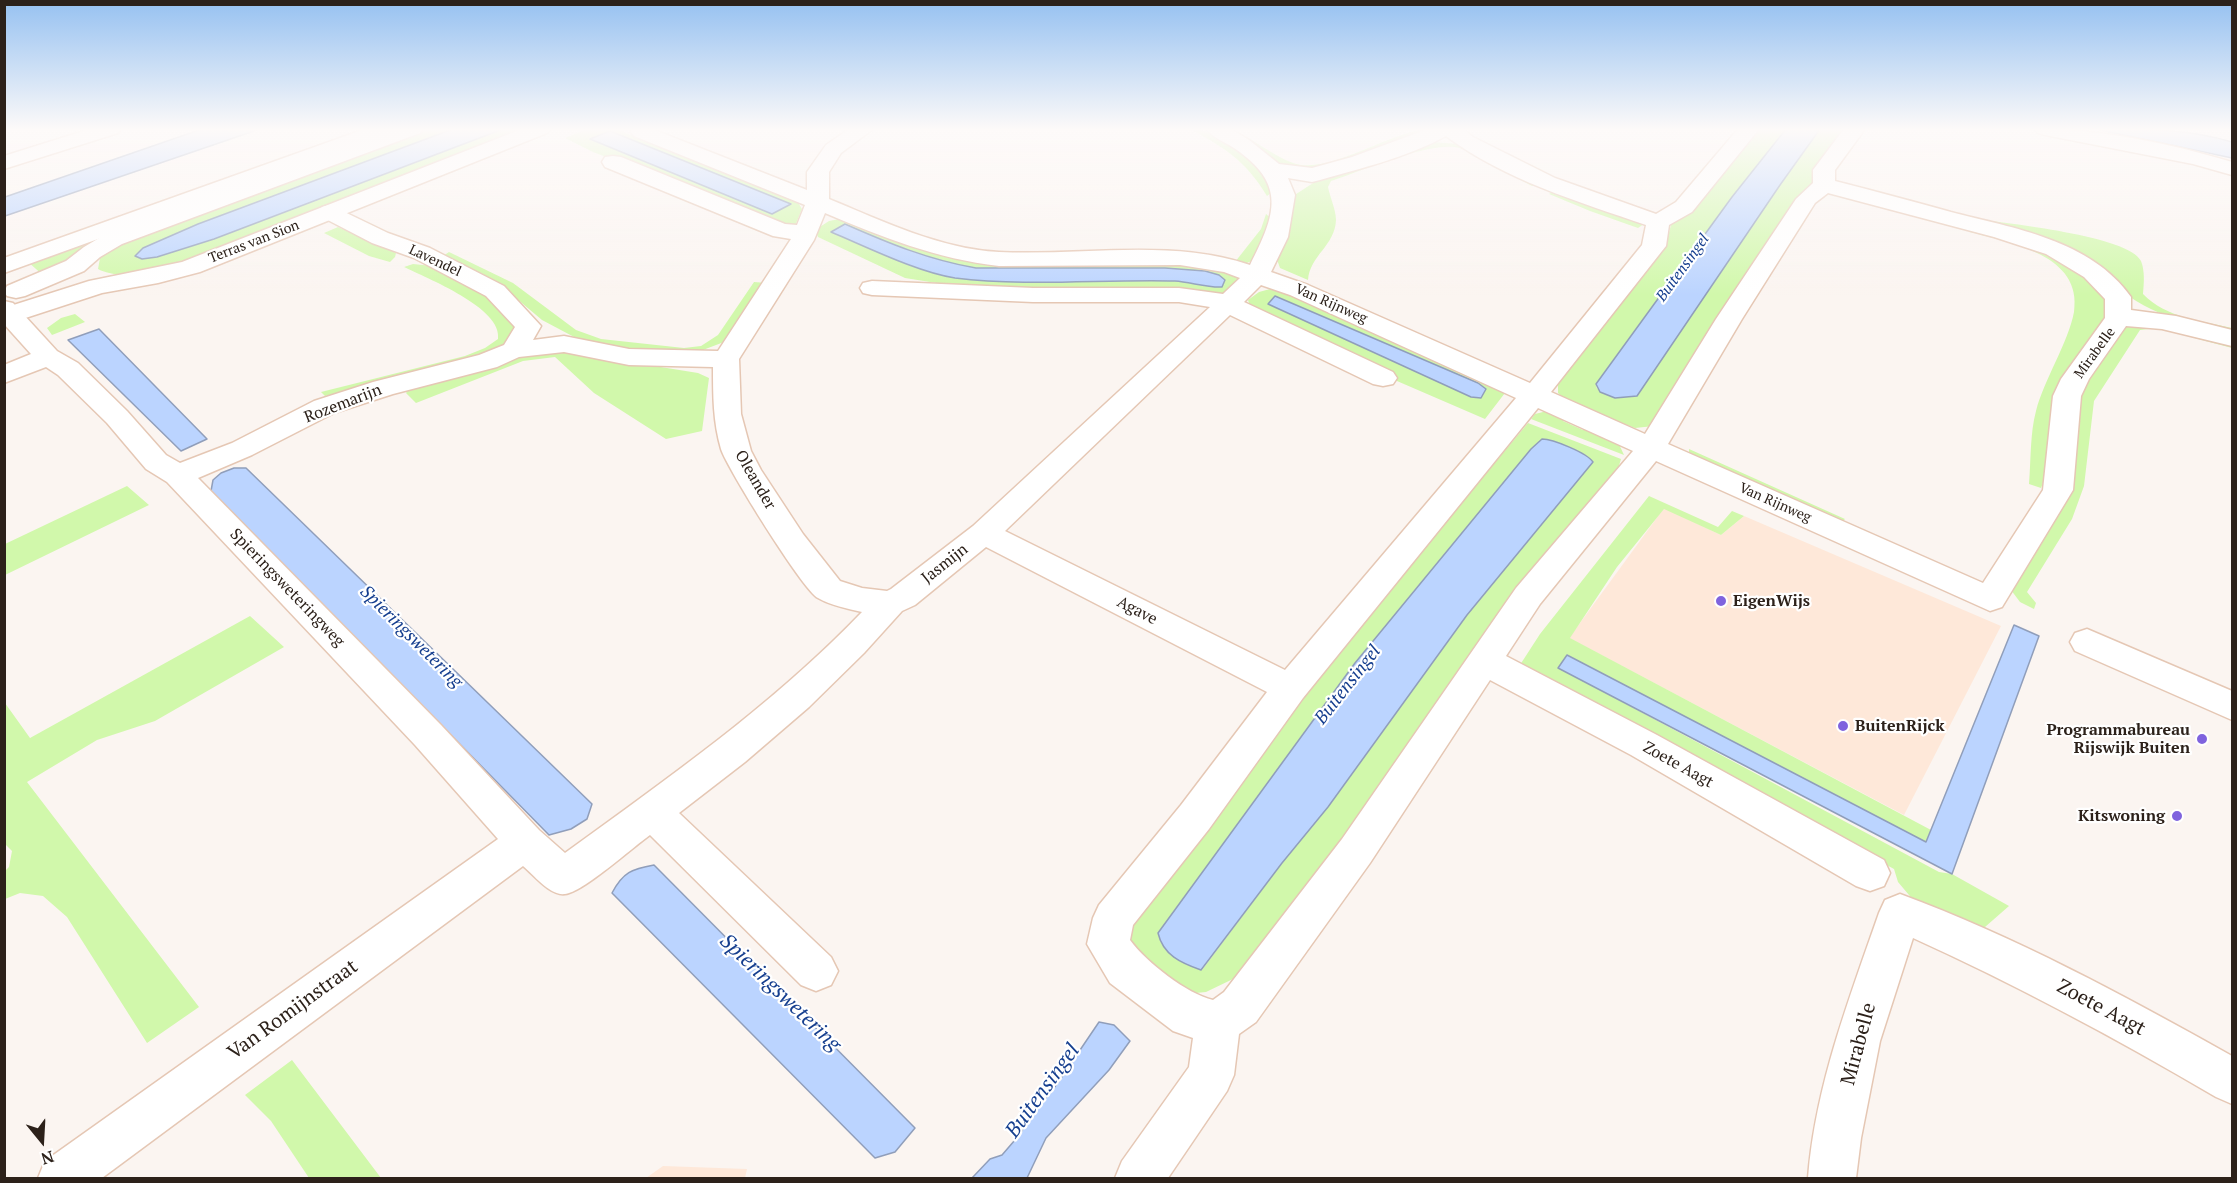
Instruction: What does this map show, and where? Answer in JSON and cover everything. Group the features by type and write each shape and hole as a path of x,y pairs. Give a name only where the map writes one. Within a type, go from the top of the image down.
{"street":[{"path":"4,266 231,184"},
{"path":"6,309 114,239 263,184"},
{"name":"Terras van Sion","path":"6,309 98,286 158,276 191,267 400,184"},
{"path":"667,184 781,231 805,233"},
{"name":"Van Rijnweg","path":"773,184 931,246 969,257 999,259 1180,258 1229,266 1258,274 1392,331 1990,599"},
{"path":"726,359 780,278 805,233 818,202 818,184"},
{"path":"1279,184 1284,195 1297,184"},
{"path":"1550,184 1658,222 1684,207 1703,184"},
{"path":"1139,1179 1212,1075 1218,1023 1240,1007 1356,851 1528,596 1651,448 1742,299 1808,199 1824,185"},
{"name":"Mirabelle","path":"1824,185 2002,232 2054,249 2093,272 2118,297 2118,318 2075,379 2067,396 2058,490 1990,599"},
{"name":"Jasmijn","path":"564,877 732,751 796,697 852,644 890,603 903,597 984,533 1164,366 1258,274 1276,237 1284,195"},
{"name":"Lavendel","path":"330,212 380,238 422,254 495,291 528,326 546,328 567,345"},
{"path":"1218,1023 1189,1016 1125,969 1108,944 1114,918 1195,817 1290,688 1533,394 1554,372 1654,246 1658,222"},
{"path":"75,266 85,281 98,286"},
{"path":"872,288 1033,295 1179,295 1229,304 1383,378"},
{"name":"Spieringsweteringweg","path":"6,309 48,357 68,369 117,417 156,462 178,475 429,735 525,842 564,877"},
{"path":"2118,318 2141,317 2167,321 2232,338"},
{"path":"514,350 528,326"},
{"name":"Lavendel","path":"514,350 567,345 629,357 683,360 726,359"},
{"name":"Rozemarijn","path":"178,475 242,449 324,407 383,388 488,361 514,350"},
{"path":"4,375 48,357"},
{"name":"Oleander","path":"726,359 727,414 736,451 746,471 792,542 828,590 852,644"},
{"name":"Agave","path":"984,533 1290,688"},
{"path":"828,590 860,600 890,603"},
{"path":"2087,642 2232,706"},
{"name":"Zoete Aagt","path":"1485,661 1644,745 1870,873"},
{"path":"651,811 816,971"},
{"name":"Van Romijnstraat","path":"62,1179 525,842"},
{"name":"Mirabelle","path":"1832,1179 1837,1138 1857,1041 1900,913"},
{"name":"Zoete Aagt","path":"1900,913 2010,961 2118,1016 2232,1082"}],"shaded area":[{"name":"BuitenRijck","path":"1664,508 1721,535 1744,516 2001,626 1904,815 1569,638"},
{"path":"663,1166 747,1169 745,1178 646,1178"}],"green space":[{"path":"272,184 305,184 198,224 143,248 214,239 358,184 393,184 179,265 127,275 98,269 100,258 126,238"},
{"path":"677,184 700,184 772,214 714,184 758,184 796,199 802,209 795,226 788,227"},
{"path":"1259,184 1270,184 1275,190 1267,196"},
{"path":"1311,184 1329,184 1328,187 1336,216 1335,229 1313,264 1308,280 1280,268 1275,254 1293,196"},
{"path":"1711,184 1742,184 1596,384 1597,389 1781,184 1816,184 1654,426 1635,428 1567,402 1558,393 1558,384 1666,244 1671,225 1685,214"},
{"path":"1554,191 1644,224 1638,228 1590,211 1549,194"},
{"path":"1266,214 1273,220 1256,259 1247,263 1235,262 1261,229"},
{"path":"145,219 44,276 28,262"},
{"path":"851,219 938,253 1180,261 1227,269 1245,279 1230,295 974,289 905,278 818,237 815,230 829,221","holes":["845,224 925,256 976,268 1225,284 1207,286 1175,281 1016,281 954,277 933,272 831,232"]},
{"path":"1976,219 2038,227 2115,244 2132,252 2141,261 2144,277 2143,294 2152,302 2185,317 2232,328 2232,334 2166,316 2136,301 2109,279"},
{"path":"338,227 396,253 395,257 390,262 369,256 324,233"},
{"path":"1974,230 2021,240 2094,279 2112,307 2041,488 2029,484 2034,419 2044,387 2071,324 2074,312 2074,293 2067,277 2056,265 2041,255 2005,241 1970,232"},
{"path":"449,252 513,283 576,330 601,339 684,348 701,346 718,335 754,282 767,283 724,342 687,356 656,353 596,344 576,338 542,320 504,288 443,256"},
{"path":"413,264 433,266 499,303 519,326 505,348 460,364 325,396 321,392 465,356 485,348 498,339 496,327 489,316 445,286 404,267"},
{"path":"1270,289 1286,292 1508,389 1485,419 1390,378 1251,309 1248,300 1259,292","holes":["1275,296 1481,398 1471,397 1269,304"]},
{"path":"75,314 85,322 52,335 47,328 61,318"},
{"path":"2128,321 2187,329 2232,341 2232,348 2157,328 2140,330 2094,401 2084,486 2072,519 2027,592 2036,603 2034,609 2020,602 2008,586 2018,564 2078,392"},
{"path":"555,350 698,373 709,378 702,431 666,439 594,393 555,357 523,361 416,403 406,393 410,387 525,355"},
{"path":"1547,411 1567,415 1563,421 1583,430 1589,425 1617,440 1624,455 1531,419 1535,414"},
{"path":"1528,423 1621,459 1618,469 1493,621 1341,844 1233,979 1206,992 1186,994 1135,957 1129,941 1130,921 1312,682","holes":["1542,439 1577,451 1592,462 1467,615 1328,807 1282,863 1202,970 1174,957 1164,947 1158,933 1355,663 1531,449"]},
{"path":"1689,449 1845,519 1841,523 1689,455"},
{"path":"127,486 149,505 5,575 5,544"},
{"path":"1649,496 1718,527 1732,511 1744,516 1721,535 1664,509 1617,567 1570,638 1931,830 1926,842 1567,655 1559,668 1939,872 1952,874 2009,906 1985,927 1971,929 1914,901 1898,882 1894,869 1601,710 1518,668 1540,634"},
{"path":"250,616 284,647 155,721 97,740 27,782 199,1007 147,1043 67,917 43,896 20,893 5,899 5,871 9,867 12,851 4,843 5,703 30,738"},
{"path":"292,1060 381,1178 309,1178 271,1121 245,1095"}],"water":[{"path":"42,184 98,184 5,216 5,197"},
{"path":"305,184 358,184 214,239 157,257 142,259 135,256 143,248 198,224"},
{"path":"700,184 742,184 791,204 772,214"},
{"name":"Buitensingel","path":"1742,184 1781,184 1637,396 1615,398 1600,392 1596,384"},
{"path":"845,224 909,250 976,268 1165,268 1205,271 1219,275 1225,280 1222,287 1217,287 1175,281 1010,282 955,278 909,265 831,232"},
{"path":"1275,296 1478,383 1486,389 1481,398 1471,397 1268,304"},
{"path":"99,329 207,439 181,451 68,340"},
{"name":"Buitensingel","path":"1542,439 1569,447 1590,458 1593,462 1467,615 1328,807 1282,863 1201,970 1174,957 1160,941 1158,933 1355,663 1531,449"},
{"name":"Spieringswetering","path":"234,468 246,468 592,804 587,819 571,829 549,835 211,491 213,480 221,473"},
{"path":"2014,625 2039,636 1952,874 1558,668 1567,655 1926,842"},
{"name":"Spieringswetering","path":"654,865 915,1128 895,1152 875,1158 612,893 624,876 640,868"},
{"path":"1099,1022 1114,1025 1130,1041 1109,1070 1046,1138 1027,1178 972,1178 990,1159 1002,1155 1021,1133 1025,1124 1057,1084"}],"place":[{"name":"EigenWijs","path":"1721,601"},
{"name":"BuitenRijck","path":"1843,726"},
{"name":"Programmabureau Rijswijk Buiten","path":"2202,739"},
{"name":"Kitswoning","path":"2177,816"}]}
